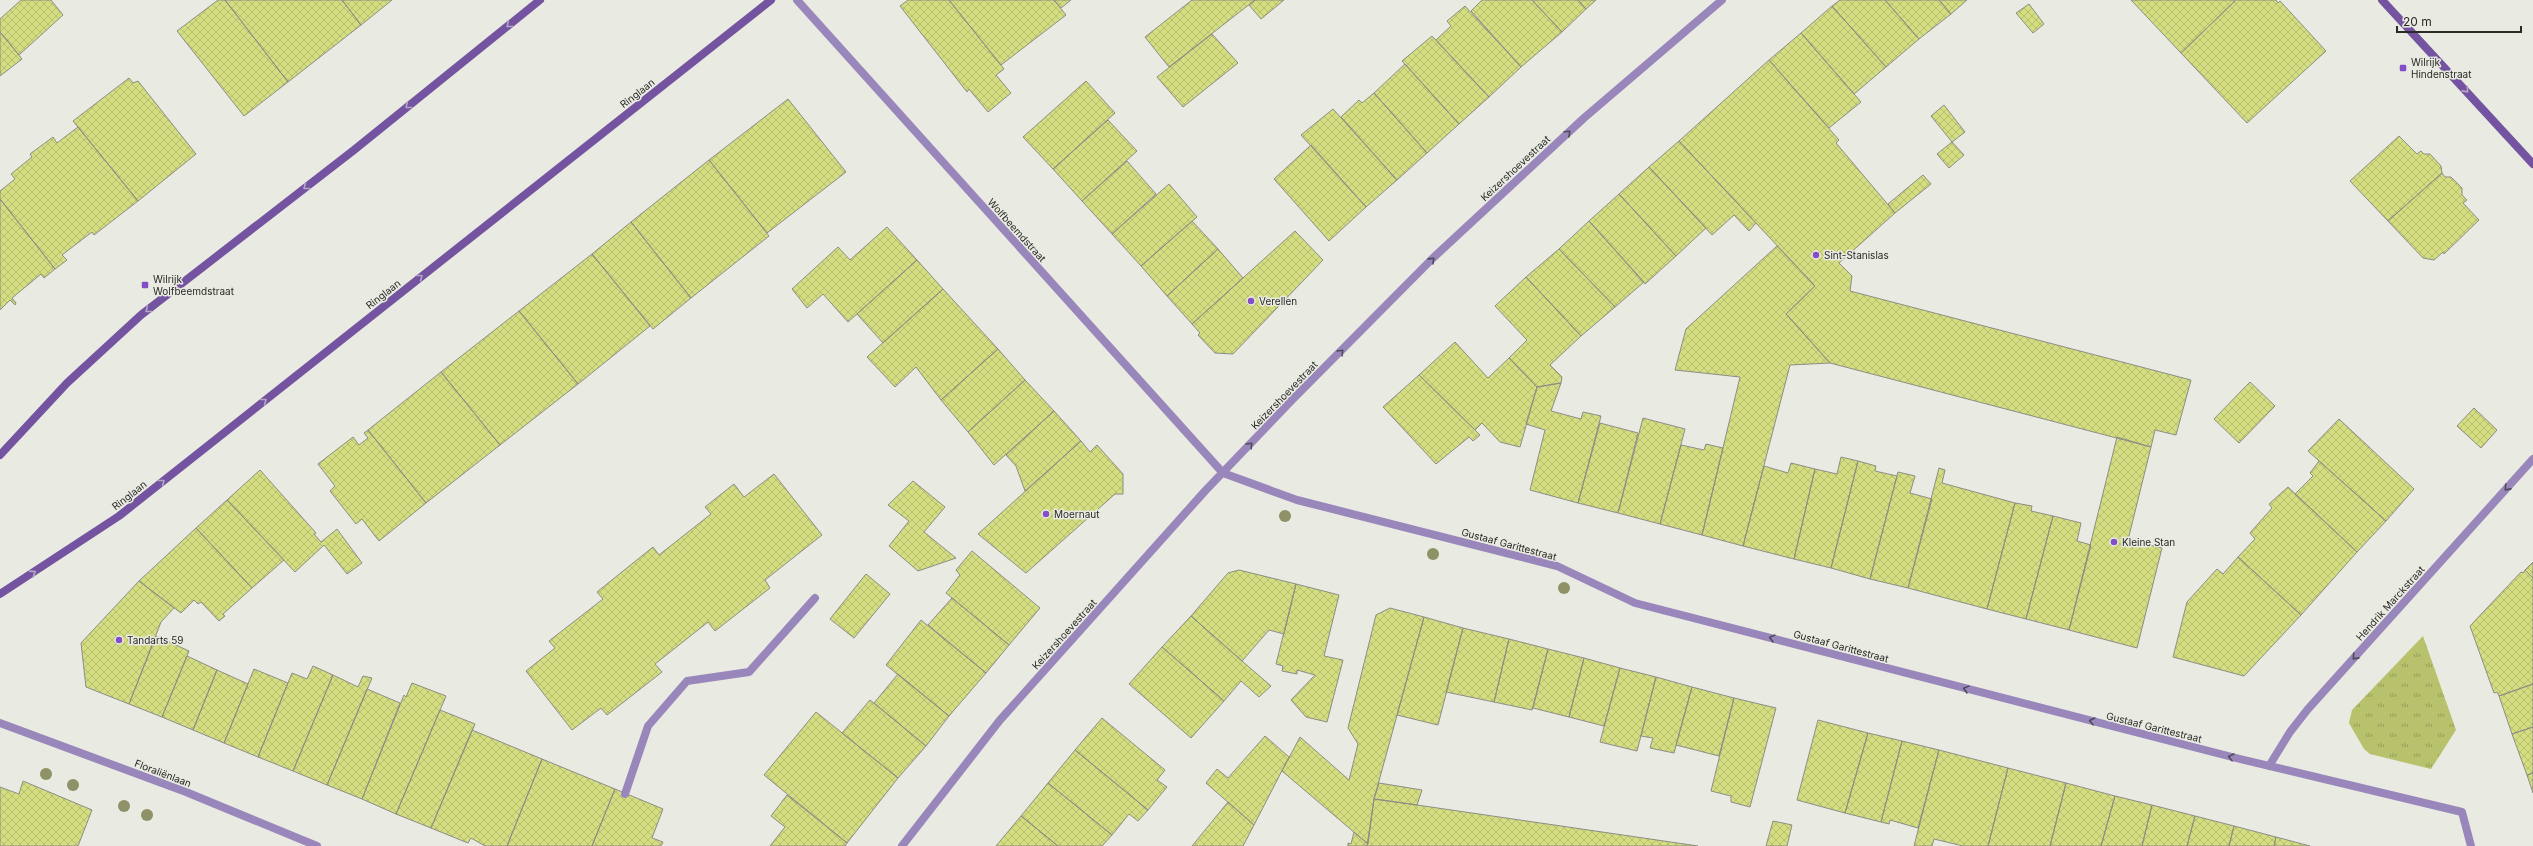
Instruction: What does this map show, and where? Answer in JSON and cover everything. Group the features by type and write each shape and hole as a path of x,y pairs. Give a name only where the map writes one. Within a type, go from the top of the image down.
{"street":[{"path":"0,455 66,383 140,316 354,150 540,0"},
{"name":"Ringlaan","path":"0,594 119,516 771,0"},
{"name":"Wolfbeemdstraat","path":"797,0 1223,473"},
{"name":"Keizershoevestraat","path":"902,846 1000,720 1223,473 1433,258 1584,118 1722,0"},
{"path":"2382,0 2533,164"},
{"name":"Hendrik Marckstraat","path":"2269,766 2290,732 2308,709 2533,459"},
{"name":"Gustaaf Garittestraat","path":"1223,473 1297,500 1557,566 1635,603 2269,766 2462,812 2471,846"},
{"path":"625,794 648,726 686,681 749,672 814,598"},
{"name":"Floraliënlaan","path":"0,723 148,778 317,846"}],"green space":[{"path":"2423,636 2456,730 2431,769 2370,754 2364,749 2349,723 2352,710"}],"building":[{"path":"21,0 51,0 63,15 19,55 0,32 0,19"},
{"path":"218,0 225,0 288,82 244,116 177,31"},
{"path":"225,0 342,0 361,25 288,82"},
{"path":"342,0 392,0 361,25"},
{"path":"908,0 949,0 1004,69 996,75 1011,93 988,112 969,89 967,92 900,6"},
{"path":"949,0 1054,0 1066,15 1001,65"},
{"path":"1054,0 1071,0 1061,8"},
{"path":"1192,0 1255,0 1169,67 1145,37"},
{"path":"1255,0 1284,0 1261,19 1249,5"},
{"path":"1482,0 1532,0 1562,32 1521,67 1471,11"},
{"path":"1532,0 1578,0 1586,9 1562,32"},
{"path":"1578,0 1596,0 1586,9"},
{"path":"1840,0 1885,0 1919,39 1886,67 1832,6"},
{"path":"1885,0 1939,0 1951,14 1919,39"},
{"path":"1939,0 1967,0 1951,14"},
{"path":"2131,0 2236,0 2181,53"},
{"path":"2236,0 2276,0 2278,3 2280,1 2326,51 2247,123 2181,53"},
{"path":"2029,4 2044,24 2033,33 2016,13"},
{"path":"1465,6 1521,67 1489,97 1436,40 1451,26 1447,21"},
{"path":"1832,6 1886,67 1854,94 1801,33"},
{"path":"0,32 22,59 0,76"},
{"path":"1801,33 1861,102 1829,128 1769,60"},
{"path":"1212,34 1238,63 1183,107 1157,77"},
{"path":"1432,36 1489,97 1459,124 1402,61"},
{"name":"Sint-Stanislas","path":"1769,60 1839,140 1836,143 1895,213 1839,263 1852,276 1850,291 2191,380 2176,435 2155,430 2151,447 1830,363 1786,314 1815,286 1679,141"},
{"path":"1405,64 1459,124 1427,153 1374,93"},
{"path":"129,78 133,83 138,81 196,154 138,201 73,121"},
{"path":"1086,81 1115,113 1053,169 1023,137"},
{"path":"1374,93 1427,153 1397,180 1341,117 1359,100 1362,103"},
{"path":"788,99 846,172 767,233 709,160"},
{"path":"1944,105 1965,132 1952,142 1931,116"},
{"path":"1333,109 1397,180 1366,207 1301,135"},
{"path":"1108,120 1137,151 1082,201 1053,169"},
{"path":"78,127 138,201 94,235 92,232 62,255 67,260 55,269 0,199 0,191 15,179 11,174 32,157 30,154 53,137 57,143"},
{"path":"2399,136 2417,154 2421,151 2424,154 2430,154 2441,166 2442,173 2388,221 2350,181"},
{"path":"1679,141 1756,223 1749,231 1734,215 1712,235 1649,167"},
{"path":"1952,142 1964,155 1949,168 1937,154"},
{"path":"1311,145 1366,207 1329,241 1274,179"},
{"path":"709,160 769,236 691,298 631,222"},
{"path":"1127,161 1156,194 1112,234 1082,201"},
{"path":"1649,167 1706,228 1676,256 1619,194"},
{"path":"2442,173 2445,177 2451,177 2462,188 2462,195 2467,200 2463,203 2479,220 2444,254 2443,252 2434,260 2423,258 2388,221"},
{"path":"1923,175 1931,184 1895,213 1888,204"},
{"path":"1169,184 1197,217 1141,266 1112,234"},
{"path":"1619,194 1676,256 1645,284 1589,221"},
{"path":"0,199 55,269 44,278 41,274 12,298 16,303 15,305 10,300 0,310"},
{"path":"1192,221 1218,249 1167,296 1141,266"},
{"path":"1589,221 1644,282 1615,307 1559,249"},
{"path":"631,222 691,298 653,329 592,254"},
{"path":"887,227 917,260 848,322 823,294 807,308 792,289 838,247 850,260"},
{"name":"Verellen","path":"1295,231 1323,260 1233,354 1215,353 1198,335 1200,333 1192,324"},
{"path":"1777,246 1815,286 1786,314 1830,363 1790,365 1743,546 1702,535 1740,377 1675,370 1686,329"},
{"path":"1218,249 1243,278 1192,324 1167,296"},
{"path":"1559,249 1615,307 1581,336 1526,277"},
{"path":"592,254 650,326 578,384 519,311"},
{"path":"917,260 943,289 883,343 857,314"},
{"path":"1526,277 1581,336 1550,365 1562,377 1561,383 1537,387 1509,358 1527,340 1495,306"},
{"path":"943,289 998,349 941,400 916,367 895,387 867,357"},
{"path":"519,311 578,384 500,445 441,372"},
{"path":"1455,342 1488,378 1509,358 1537,387 1520,447 1500,442 1482,423 1475,430 1419,375"},
{"path":"998,349 1025,380 968,432 941,400"},
{"path":"441,372 500,445 426,503 368,430"},
{"path":"1419,375 1480,435 1473,441 1469,437 1436,464 1383,407"},
{"path":"1025,380 1054,411 994,465 968,432"},
{"path":"2250,382 2275,406 2239,443 2214,419"},
{"path":"1561,383 1551,411 1581,419 1583,412 1601,416 1578,503 1530,490 1545,430 1526,424 1537,387"},
{"path":"2474,408 2497,430 2481,448 2457,426"},
{"path":"1054,411 1081,441 1025,491 1016,466 1006,455"},
{"path":"1643,418 1685,429 1660,524 1618,513"},
{"path":"2339,419 2414,489 2386,521 2308,451"},
{"path":"1600,423 1638,433 1618,513 1578,503"},
{"path":"368,430 426,503 379,541 362,519 356,524 330,491 335,486 318,464 353,437 359,445 368,438 364,433"},
{"name":"Kleine Stan","path":"2117,437 2151,447 2128,540 2162,548 2137,648 2069,630"},
{"name":"Moernaut","path":"1081,441 1090,452 1097,445 1123,474 1123,494 1115,494 1026,573 978,534"},
{"path":"1706,444 1723,448 1702,535 1660,524 1681,445 1704,450"},
{"path":"1841,457 1858,461 1831,568 1794,559 1815,469 1837,474"},
{"path":"1858,461 1876,466 1875,471 1897,476 1870,579 1831,568"},
{"path":"2319,461 2386,521 2357,552 2295,494 2313,476 2310,473"},
{"path":"1791,463 1815,469 1794,559 1743,546 1764,466 1788,473"},
{"path":"1939,468 1945,470 1942,483 2015,503 1987,609 1908,588"},
{"path":"260,470 316,533 314,534 321,542 337,529 362,563 347,574 324,545 295,572 227,500"},
{"path":"1898,472 1915,476 1910,493 1932,499 1908,588 1870,579"},
{"path":"774,474 822,535 765,580 770,588 715,631 708,622 655,664 662,672 607,715 601,708 572,730 526,671 555,648 549,641 603,599 597,592 653,547 659,555 711,514 705,507 734,484 744,497"},
{"path":"913,481 945,507 924,532 956,558 918,571 889,546 909,521 888,505"},
{"path":"2288,487 2357,552 2301,615 2238,557 2255,539 2250,533 2272,508 2269,504"},
{"path":"227,500 284,560 252,588 196,528"},
{"path":"2015,503 2032,506 2031,511 2053,516 2026,619 1987,609"},
{"path":"2053,516 2081,523 2077,541 2091,545 2069,630 2026,619"},
{"path":"196,528 252,588 223,614 225,616 219,621 201,602 198,604 194,600 181,613 139,581"},
{"path":"972,551 1040,608 1009,645 946,593 960,575 956,570"},
{"path":"2238,557 2301,615 2244,676 2173,657 2187,602 2217,569 2223,574"},
{"path":"2533,562 2533,578 2525,570"},
{"path":"1239,570 1296,584 1284,634 1269,630 1242,661 1191,616 1228,573"},
{"path":"2525,570 2533,578 2533,684 2499,696 2497,692 2494,693 2470,626 2521,572 2523,573"},
{"path":"866,574 890,594 854,638 830,619"},
{"name":"Tandarts 59","path":"139,581 174,608 161,622 129,704 86,687 81,643"},
{"path":"1296,584 1339,595 1324,656 1343,660 1327,722 1306,717 1291,700 1315,675 1297,670 1297,674 1282,671 1283,666 1276,664"},
{"path":"952,598 1009,645 986,673 928,625"},
{"path":"1390,608 1424,617 1374,799 1368,844 1282,771 1300,737 1349,780 1358,744 1348,728 1376,615"},
{"path":"1191,616 1271,686 1259,697 1241,681 1224,701 1162,647"},
{"path":"1424,617 1463,628 1438,725 1397,715"},
{"path":"921,620 986,673 949,716 886,665"},
{"path":"1463,628 1509,639 1494,702 1446,692"},
{"path":"156,636 189,651 162,717 129,704"},
{"path":"1509,639 1548,649 1532,710 1494,702"},
{"path":"1162,647 1224,701 1191,738 1129,684"},
{"path":"1548,649 1584,658 1569,717 1533,708"},
{"path":"187,656 217,670 193,730 162,717"},
{"path":"1584,658 1620,668 1604,726 1569,717"},
{"path":"313,666 333,675 293,771 258,757 292,673 307,679"},
{"path":"1620,668 1656,677 1637,751 1600,742"},
{"path":"254,669 288,683 258,757 224,743"},
{"path":"217,670 248,684 224,743 193,730"},
{"path":"898,674 949,716 926,746 874,703"},
{"path":"333,675 358,687 363,676 372,678 327,785 293,771"},
{"path":"1656,677 1692,687 1674,753 1650,748 1653,738 1641,736"},
{"path":"412,683 446,696 396,814 362,799 404,695 406,697"},
{"path":"2533,684 2533,727 2512,734 2499,696"},
{"path":"1692,687 1734,698 1719,756 1676,745"},
{"path":"367,689 400,703 362,799 327,785"},
{"path":"1734,698 1776,708 1750,807 1731,802 1731,796 1711,791"},
{"path":"870,700 926,746 898,778 842,733"},
{"path":"440,710 475,724 431,828 396,814"},
{"path":"816,712 898,778 847,843 764,775"},
{"path":"1102,718 1165,770 1157,780 1167,787 1148,810 1075,750"},
{"path":"1818,720 1868,733 1845,813 1797,800"},
{"path":"2533,727 2533,773 2527,775 2512,734"},
{"path":"472,730 542,759 507,846 485,846 471,838 468,843 431,828"},
{"path":"1868,733 1902,741 1881,822 1845,813"},
{"path":"1265,736 1289,757 1254,825 1206,783 1217,769 1228,778"},
{"path":"1902,741 1939,750 1918,828 1890,820 1889,824 1881,822"},
{"path":"1075,750 1148,810 1138,821 1129,814 1112,835 1048,783"},
{"path":"1939,750 2008,768 1988,846 1963,846 1934,839 1932,846 1914,846"},
{"path":"542,759 615,789 592,846 507,846"},
{"path":"2008,768 2066,783 2050,846 1988,846"},
{"path":"2533,773 2533,793 2527,775"},
{"path":"23,781 92,810 78,846 0,846 0,787 19,794"},
{"path":"1048,783 1112,835 1102,846 1058,846 1021,816"},
{"path":"1379,783 1422,790 1417,805 1374,799"},
{"path":"2066,783 2115,796 2101,846 2050,846"},
{"path":"615,789 663,809 652,838 663,842 661,846 592,846"},
{"path":"787,795 847,843 845,846 770,846 785,827 771,816"},
{"path":"2115,796 2152,805 2142,846 2101,846"},
{"path":"1374,799 1417,805 1698,846 1367,846"},
{"path":"1228,802 1254,825 1243,846 1192,846"},
{"path":"2152,805 2195,816 2187,846 2142,846"},
{"path":"1021,816 1058,846 996,846"},
{"path":"2195,816 2234,826 2229,846 2187,846"},
{"path":"1773,821 1792,825 1787,846 1766,846"},
{"path":"2234,826 2276,837 2274,846 2229,846"},
{"path":"1354,832 1368,844 1367,846 1348,846 1348,843 1351,844"},
{"path":"2276,837 2310,846 2274,846"}],"place":[{"name":"Wilrijk Hindenstraat","path":"2403,68"},
{"name":"Sint-Stanislas","path":"1816,255"},
{"name":"Wilrijk Wolfbeemdstraat","path":"145,285"},
{"name":"Verellen","path":"1251,301"},
{"name":"Moernaut","path":"1046,514"},
{"name":"Kleine Stan","path":"2114,542"},
{"name":"Tandarts 59","path":"119,640"}]}
